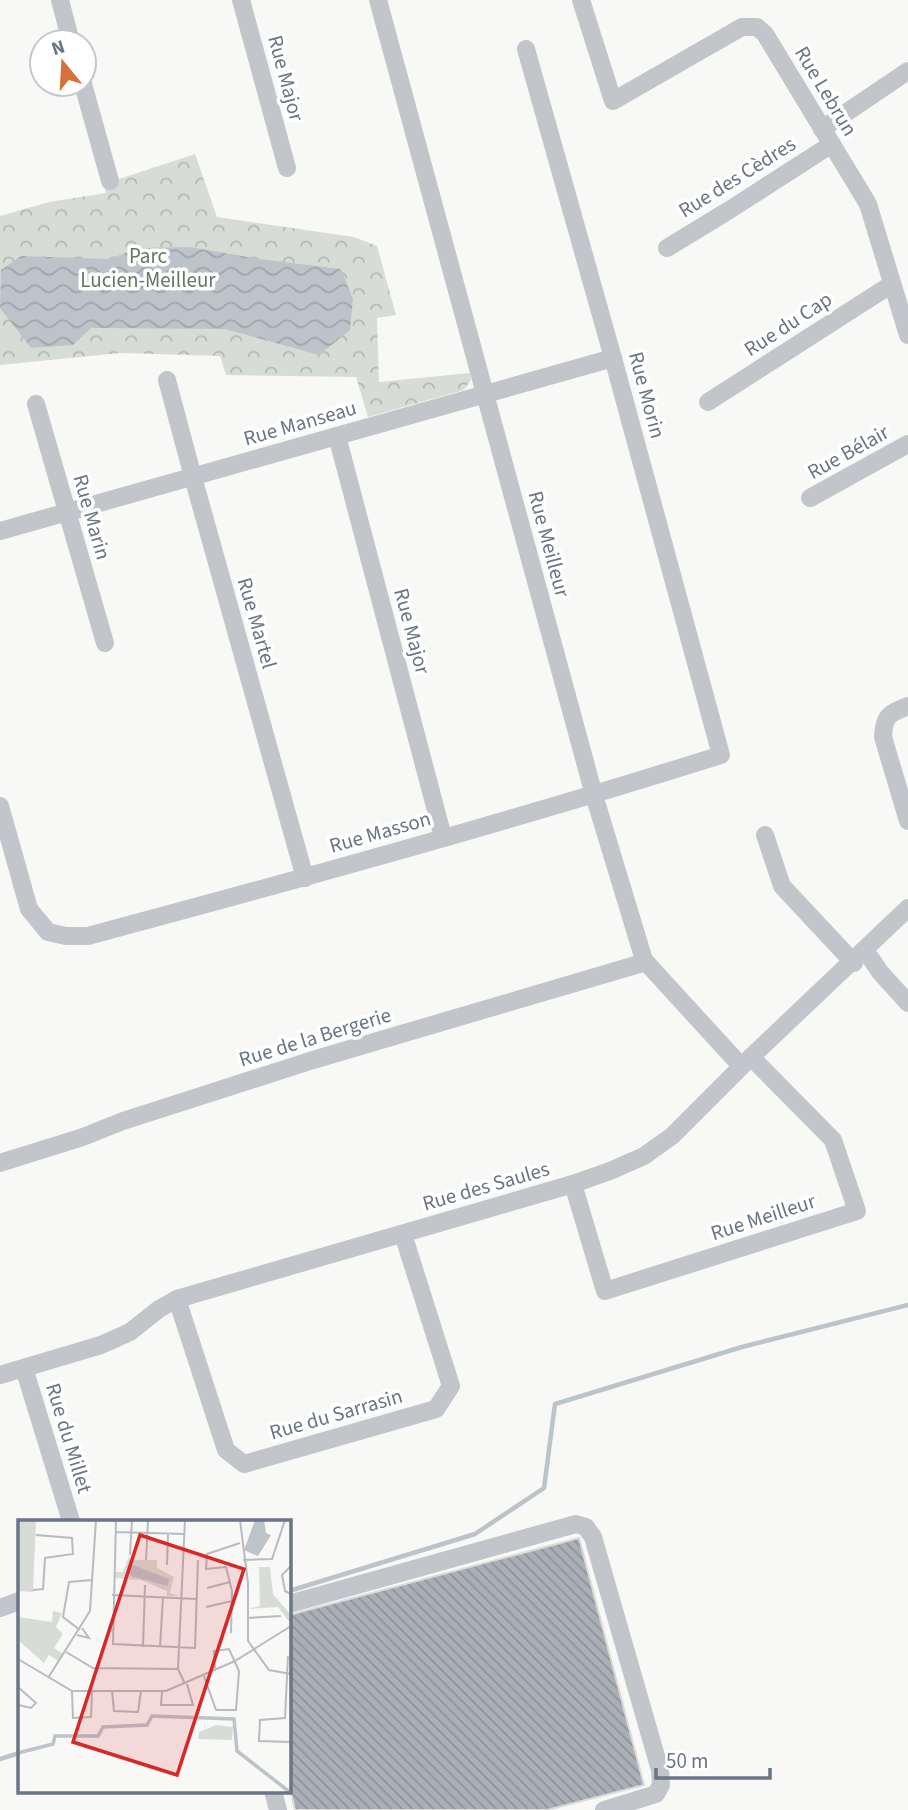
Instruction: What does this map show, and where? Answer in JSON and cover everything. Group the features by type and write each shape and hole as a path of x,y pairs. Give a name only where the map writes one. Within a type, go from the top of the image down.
{"street":[{"path":"60,0 67,28"},
{"name":"Rue Major","path":"241,0 287,168"},
{"name":"Rue Meilleur","path":"378,0 594,795 644,960 746,1061 833,1140 857,1211 605,1291 573,1184"},
{"name":"Rue Lebrun","path":"581,0 613,101 742,27 757,27 765,34 868,204 908,335"},
{"name":"Rue Morin","path":"526,49 721,755"},
{"name":"Rue des Cèdres","path":"667,248 827,137 908,71"},
{"path":"87,98 110,181"},
{"name":"Rue du Cap","path":"708,402 892,284"},
{"name":"Rue Manseau","path":"0,531 613,358"},
{"name":"Rue Martel","path":"167,380 305,878"},
{"name":"Rue Marin","path":"36,404 105,643"},
{"name":"Rue Major","path":"337,436 443,837"},
{"name":"Rue Bélair","path":"810,498 908,444"},
{"path":"908,706 890,713 884,726 883,737 908,821"},
{"name":"Rue Masson","path":"0,806 29,909 48,932 66,936 88,936 305,878 594,795 721,755"},
{"path":"765,835 782,886 857,958 880,972 908,1003"},
{"name":"Rue des Saules","path":"0,1375 101,1345 130,1332 159,1309 177,1299 573,1184 644,1156 673,1136 746,1061 908,908"},
{"name":"Rue de la Bergerie","path":"0,1163 83,1138 123,1121 313,1060 646,962"},
{"name":"Rue du Sarrasin","path":"177,1299 226,1450 244,1464 436,1409 451,1387 403,1234"},
{"name":"Rue du Millet","path":"24,1368 71,1520"},
{"path":"290,1604 576,1524 586,1527 593,1537 660,1770 661,1785 656,1794 604,1810"},
{"path":"0,1608 18,1601"},
{"path":"273,1792 278,1810"}],"green space":[{"name":"Parc Lucien-Meilleur","path":"195,154 217,217 354,237 377,246 396,315 377,318 379,382 470,373 471,380 464,390 368,417 356,377 226,375 220,356 120,353 0,365 0,216 49,202 106,193 104,184"}],"water":[{"path":"190,247 341,269 353,299 350,330 319,355 225,329 91,328 73,345 31,348 0,308 1,270 21,256 109,259 139,248"}],"building":[{"path":"579,1538 644,1785 547,1810 295,1810 290,1788 290,1615"}],"waterway":[{"path":"290,1591 475,1534 544,1488 555,1404 742,1347 908,1305"},
{"path":"0,1759 18,1753"}]}
